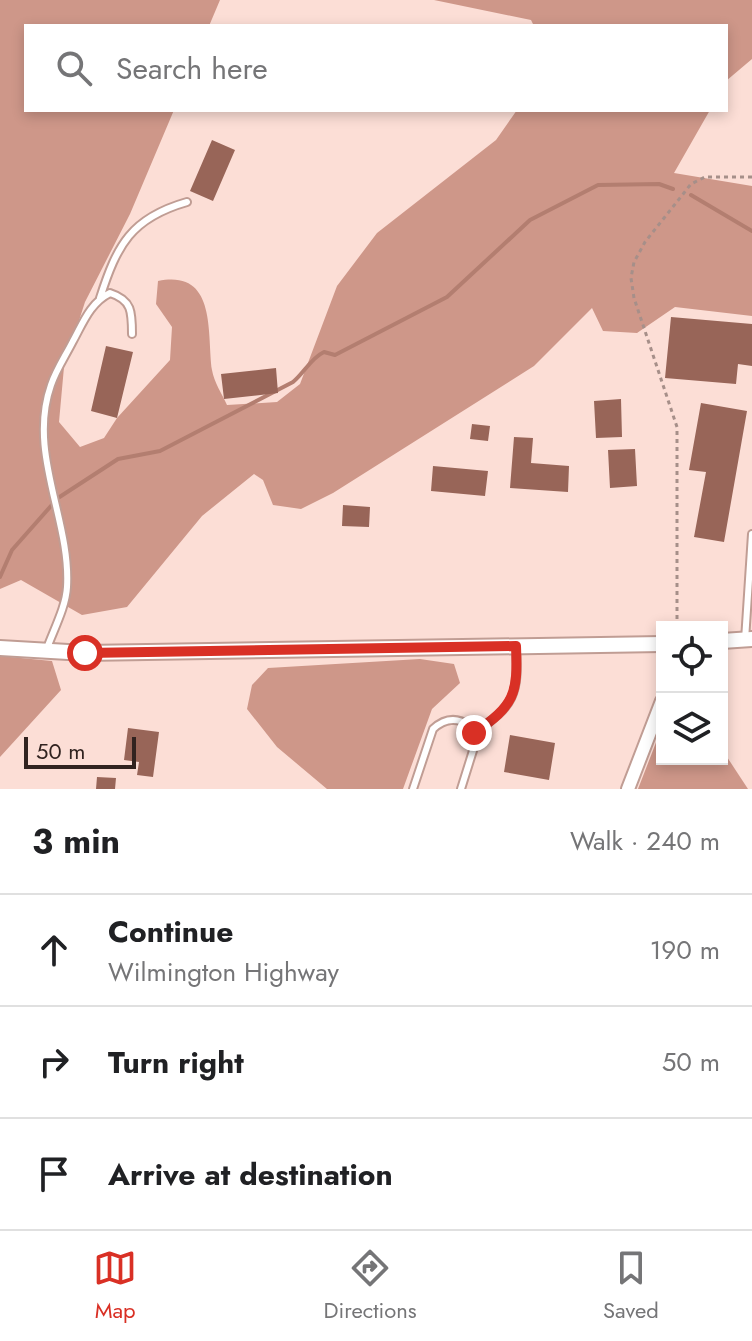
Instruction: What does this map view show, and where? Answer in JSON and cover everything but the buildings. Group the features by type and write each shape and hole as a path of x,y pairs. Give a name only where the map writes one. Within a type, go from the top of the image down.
{"street":[{"path":"728,641 749,640"},
{"path":"0,648 46,651 656,644"},
{"path":"628,789 656,717"}],"lane":[{"path":"46,651 67,590 67,565 47,474 45,429 50,387 88,314 100,298 112,262 130,231 161,209 187,202"},
{"path":"100,298 110,293 123,297 132,309 132,334"},
{"path":"749,640 752,534"},
{"path":"474,733 503,713 517,687 516,646"},
{"path":"413,789 430,736 439,723 463,722 474,733 475,750 461,789"}],"path":[{"path":"677,621 677,427 634,298 631,278 645,242 691,184 705,177 752,177"}],"shaded area":[{"path":"0,0 220,0 210,24 24,24 24,112 173,112 130,214 85,302 64,367 59,422 80,447 104,438 117,418 170,360 172,327 156,304 158,281 177,280 191,285 200,294 208,322 212,370 227,405 277,402 300,384 337,286 377,233 496,140 516,112 709,112 674,173 752,186 752,316 675,307 637,333 603,331 592,308 534,366 333,493 301,509 273,505 263,480 254,474 202,516 127,607 82,615 21,580 0,589"},
{"path":"434,0 752,0 752,59 728,79 728,24 533,24 531,20"},
{"path":"0,656 52,661 61,690 0,757"},
{"path":"420,659 454,664 460,683 432,709 403,789 327,789 277,747 247,709 252,685 268,668"},
{"path":"656,742 656,765 728,765 728,759 748,789 638,789"}],"waterway":[{"path":"0,577 12,550 58,498 118,459 160,451 293,382 324,352 335,355 447,297 530,220 598,185 659,184 673,189"},
{"path":"691,195 752,231"}],"route":[{"path":"85,653 516,646 517,687 503,713 474,733"}]}
